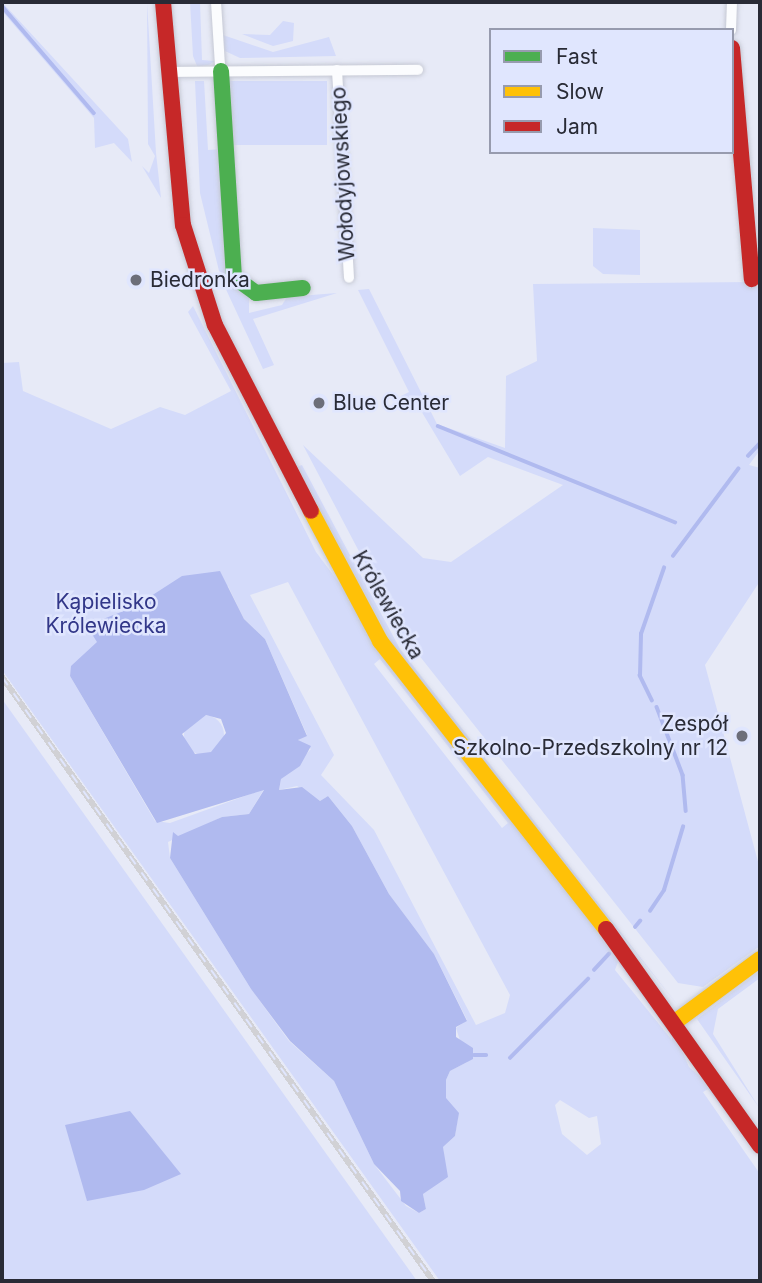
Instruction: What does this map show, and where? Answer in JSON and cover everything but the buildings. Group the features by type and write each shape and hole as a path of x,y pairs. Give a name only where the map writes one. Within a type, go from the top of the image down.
{"street":[{"name":"Królewiecka","path":"163,2 179,202 205,297 367,619 675,1022 760,1146"},
{"path":"216,2 234,277 244,289 276,293 303,288"},
{"path":"731,28 732,2"},
{"path":"168,72 221,68 418,70"},
{"name":"Wołodyjowskiego","path":"337,70 349,278"},
{"path":"734,71 752,279"},
{"path":"675,1022 760,959"}],"green space":[{"path":"2,2 128,139 132,162 114,143 95,148 94,118 2,11"},
{"path":"147,2 161,198 142,166 149,173 155,156 148,144"},
{"path":"190,2 200,2 202,60 215,61 209,65 197,66 193,56"},
{"path":"283,21 294,23 293,41 273,46 242,34 270,35"},
{"path":"223,35 273,52 329,37 336,56 240,58 225,51"},
{"path":"195,81 204,81 208,150 221,149 230,280 219,271 200,193"},
{"path":"228,81 327,81 327,145 228,145"},
{"path":"593,228 640,230 640,275 603,274 593,266"},
{"path":"230,282 249,296 249,313 282,305 287,297 337,293 253,319 274,365 263,369 223,283"},
{"path":"752,282 760,289 760,450 749,465 760,468 760,581 705,665 760,869 760,946 703,987 678,983 403,635 303,445 423,558 451,562 563,485 488,457 460,476 414,399 405,403 401,396 409,392 358,290 369,289 437,424 505,448 506,376 537,361 533,284"},
{"name":"Kąpielisko Królewiecka","path":"193,306 316,552 602,934 677,1039 689,1067 708,1083 760,1158 708,1089 703,1092 760,1174 760,1281 440,1281 2,670 2,363 19,362 23,391 111,429 160,407 185,415 231,391 188,312","holes":["288,582 510,995 505,1013 476,1025 374,830 321,775 334,755 250,595","228,586 244,619 265,639 307,735 298,740 311,749 281,779 279,790 297,786 320,801 328,796 352,826 389,894 434,954 467,1020 456,1028 467,1062 450,1071 446,1080 446,1099 458,1117 455,1136 443,1147 445,1174 423,1194 426,1209 419,1213 406,1206 374,1164 334,1081 289,1041 251,989 170,858 168,842 222,817 249,814 264,789 170,823 155,821 70,676 72,666 86,654","380,659 508,823 502,828 374,664","618,962 672,1037 672,1040 615,970","560,1100 589,1118 597,1116 601,1144 587,1155 562,1134 555,1105"]},
{"path":"302,465 400,649 679,1007 396,651 297,467"},
{"path":"2,699 417,1281 2,1281"},
{"path":"204,715 212,716 218,721 223,727 223,743 218,749 212,754 204,755 196,754 190,749 185,743 184,735 185,727 190,721 196,716"},
{"path":"760,971 760,978 718,1009 713,1034 760,1109 697,1019"}],"water":[{"path":"220,571 244,619 265,639 307,736 298,740 311,746 300,766 281,779 279,790 302,787 320,801 328,796 352,826 389,894 434,954 467,1021 456,1027 456,1037 473,1048 473,1059 450,1071 446,1080 446,1098 459,1113 455,1136 443,1147 448,1177 423,1194 426,1209 419,1213 401,1201 400,1191 374,1164 334,1081 290,1041 251,989 170,858 173,832 178,836 222,817 249,814 264,790 157,823 70,676 71,666 97,642 90,631 79,635 80,628 134,607 182,576","holes":["206,715 221,719 226,733 211,752 195,754 182,734"]},
{"path":"130,1111 181,1174 144,1190 87,1201 65,1125"}],"waterway":[{"path":"2,6 94,113"},
{"path":"438,426 675,522"},
{"path":"748,456 760,443"},
{"path":"673,556 738,469"},
{"path":"652,701 640,676 641,634 664,568"},
{"path":"657,707 683,775 686,811"},
{"path":"650,911 664,890 683,827"},
{"path":"635,927 640,921"},
{"path":"594,970 609,954"},
{"path":"510,1058 588,979"},
{"path":"474,1055 486,1055"}],"railway":[{"path":"2,677 433,1281"}],"traffic: fast":[{"path":"221,71 234,277 256,293 303,288"}],"traffic: slow":[{"path":"311,511 380,641 606,929"},
{"path":"675,1022 760,959"}],"traffic: jam":[{"path":"163,2 183,225 215,325 311,511"},
{"path":"734,71 752,279"},
{"path":"606,929 760,1146"}],"place":[{"name":"Biedronka","path":"136,280"},
{"name":"Blue Center","path":"319,403"},
{"name":"Zespół Szkolno-Przedszkolny nr 12","path":"742,736"}]}
